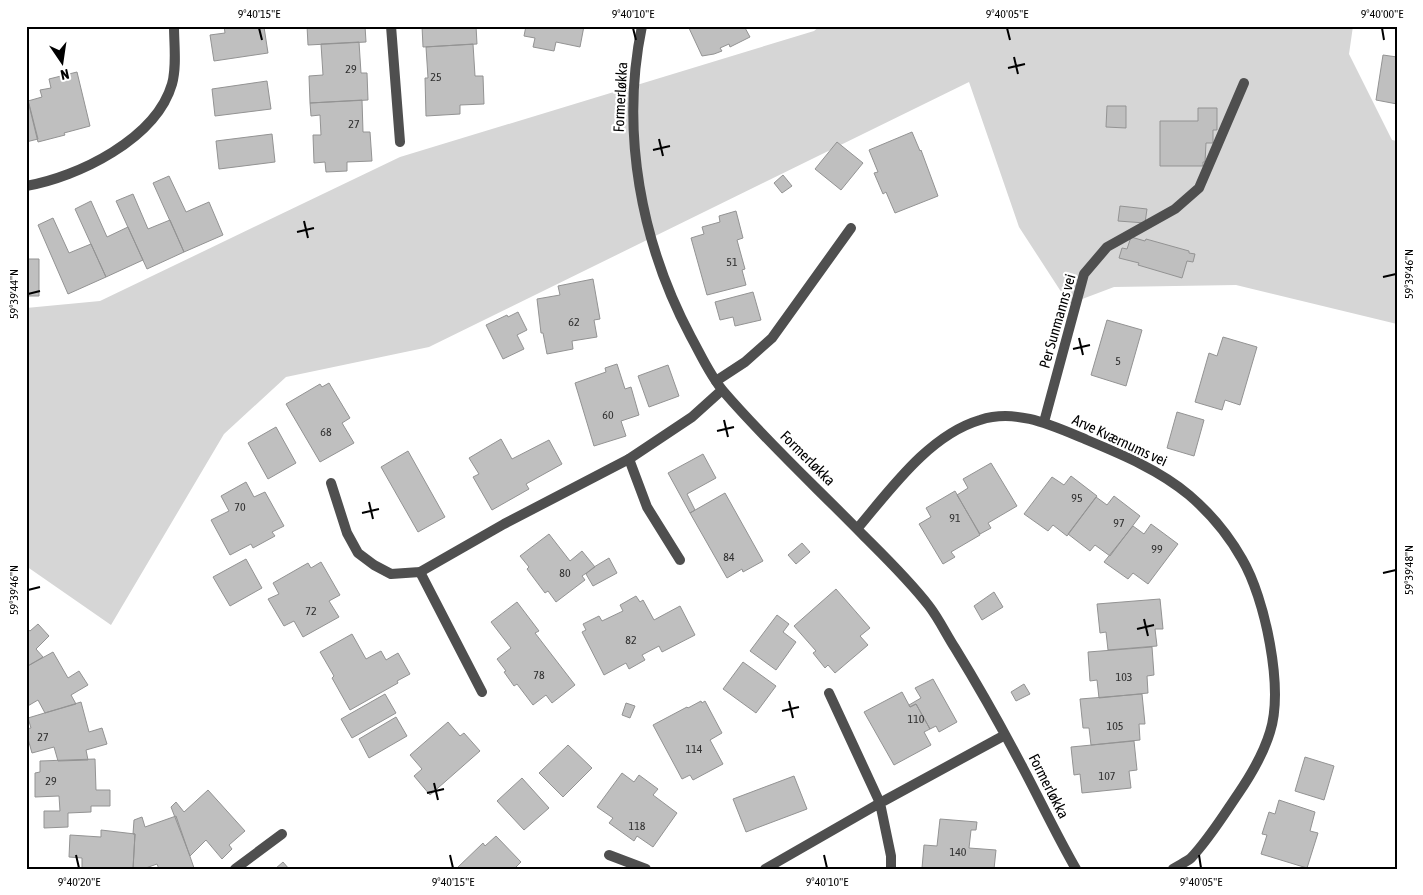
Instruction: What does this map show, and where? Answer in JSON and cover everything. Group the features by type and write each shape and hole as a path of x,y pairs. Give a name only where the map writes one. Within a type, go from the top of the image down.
{"street":[{"path":"26,186 67,175 100,159 130,140 148,124 162,105 172,84 175,66 174,26"},
{"path":"392,26 400,142"},
{"name":"Formerløkka","path":"642,26 635,78 633,140 646,221 659,265 680,316 719,385 903,575 929,606 977,683 1024,769 1062,846 1076,869"},
{"name":"Per Sunmanns vei","path":"1044,422 1084,274 1107,247 1175,209 1199,188 1244,83"},
{"path":"331,483 347,533 358,553 374,566 391,574 420,572 504,524 629,459 692,417 719,385 772,338 851,228"},
{"name":"Arve Kværnums vei","path":"857,529 912,466 947,435 980,420 1010,415 1044,422 1124,456 1166,477 1211,516 1242,558 1253,582 1263,615 1274,667 1276,703 1271,732 1254,769 1212,833 1190,859 1174,869"},
{"path":"629,459 647,507 680,560"},
{"path":"420,572 482,692"},
{"path":"829,694 880,803 891,856 891,869"},
{"path":"766,869 880,803 1005,735"},
{"path":"235,869 282,834"},
{"path":"610,855 646,869"}],"shaded area":[{"path":"820,26 1353,26 1349,54 1392,140 1397,141 1397,324 1236,285 1114,287 1069,304 1019,227 969,82 429,347 286,377 224,434 111,625 26,566 26,308 100,301 400,157 814,31"}],"building":[{"path":"224,26 264,27 268,53 214,61 210,35 225,33"},
{"path":"307,26 365,26 366,42 308,45"},
{"path":"422,26 476,26 477,44 423,47"},
{"path":"526,26 584,26 580,47 556,42 554,51 533,47 535,38 524,36"},
{"path":"688,26 744,26 750,37 730,47 729,44 720,48 722,51 702,56"},
{"path":"359,42 361,73 367,73 368,100 310,103 309,76 323,75 321,44"},
{"path":"473,44 475,76 483,76 484,104 460,105 460,114 426,116 425,78 428,78 426,47"},
{"path":"1383,55 1397,57 1397,104 1376,100"},
{"path":"77,72 90,126 38,142 28,101 42,97 40,90 51,88 49,79"},
{"path":"267,81 271,109 215,116 212,89"},
{"path":"26,92 38,139 26,142"},
{"path":"362,100 363,132 370,132 372,161 347,162 347,171 326,172 325,162 314,163 313,135 321,135 320,115 311,116 310,103"},
{"path":"1107,106 1126,106 1126,128 1106,127"},
{"path":"1198,108 1217,108 1217,130 1213,130 1213,143 1206,143 1203,166 1160,166 1160,121 1198,121"},
{"path":"912,132 921,150 938,196 895,213 886,192 883,194 874,173 878,172 869,150"},
{"path":"272,134 275,162 219,169 216,141"},
{"path":"837,142 863,163 841,190 815,169"},
{"path":"783,175 792,186 782,193 774,183"},
{"path":"169,176 186,212 209,202 223,235 184,252 153,183"},
{"path":"133,194 148,229 170,220 184,252 147,269 116,201"},
{"path":"91,201 107,237 128,227 143,260 106,277 75,209"},
{"path":"1120,206 1147,209 1145,223 1118,221"},
{"path":"736,211 743,238 737,240 745,269 742,270 746,285 707,295 691,238 704,234 702,227 720,222 719,216"},
{"path":"53,218 69,253 91,244 106,277 68,294 38,225"},
{"path":"1131,237 1145,241 1146,239 1189,251 1189,253 1195,254 1193,262 1187,261 1182,278 1119,258 1122,248 1127,249"},
{"path":"26,259 39,259 39,296 26,296"},
{"path":"593,279 600,319 594,320 597,337 572,341 573,349 547,354 543,333 541,333 537,299 560,295 558,286"},
{"path":"753,292 761,320 735,326 733,317 720,320 715,302"},
{"path":"518,312 527,330 517,335 524,349 503,359 486,325"},
{"path":"1107,320 1142,330 1126,386 1091,375"},
{"path":"1223,337 1257,347 1240,405 1225,400 1222,410 1195,402 1209,353 1217,356"},
{"path":"617,364 625,389 631,387 639,415 621,421 626,436 594,446 575,383 606,372 605,368"},
{"path":"668,365 679,396 649,407 638,376"},
{"path":"329,383 350,418 342,423 354,443 320,462 286,404 320,384 322,387"},
{"path":"1177,412 1204,420 1194,456 1167,448"},
{"path":"276,427 296,463 268,479 248,443"},
{"path":"501,439 512,459 549,440 562,464 526,484 529,489 492,510 473,477 479,474 469,458"},
{"path":"408,451 445,517 418,532 381,467"},
{"path":"703,454 716,478 687,494 695,510 690,513 668,473"},
{"path":"991,463 1017,506 988,523 991,528 980,534 957,495 968,488 963,479"},
{"path":"1071,476 1097,496 1067,536 1053,525 1048,531 1024,514 1052,477 1064,485"},
{"path":"246,482 254,497 265,492 284,526 272,532 275,536 253,548 251,544 230,555 211,520 229,511 221,496"},
{"path":"955,491 980,535 951,552 955,557 943,564 919,524 931,517 926,508"},
{"path":"725,493 763,561 743,572 742,569 727,578 690,513"},
{"path":"1114,496 1140,516 1110,556 1095,545 1090,551 1068,534 1096,497 1107,505"},
{"path":"1151,524 1178,544 1148,584 1133,573 1128,579 1104,562 1133,526 1144,534"},
{"path":"549,534 570,561 582,551 595,567 582,576 585,580 556,602 548,591 545,593 520,556"},
{"path":"802,543 810,552 796,564 788,555"},
{"path":"609,558 617,573 593,586 586,574"},
{"path":"246,559 262,588 230,606 213,577"},
{"path":"321,562 340,595 329,601 339,617 303,637 294,621 284,626 268,599 279,594 273,583 308,563 311,568"},
{"path":"836,589 870,628 860,636 868,645 835,673 828,665 825,668 813,653 816,651 794,626"},
{"path":"994,592 1003,607 982,620 974,606"},
{"path":"636,596 640,602 643,600 654,620 680,606 695,635 662,652 659,646 642,655 645,660 629,669 626,663 604,675 582,632 586,630 583,624 599,616 602,621 623,611 620,605"},
{"path":"1160,599 1163,629 1155,629 1157,646 1108,650 1106,632 1100,633 1097,604"},
{"path":"517,602 539,631 535,633 575,685 552,703 546,695 533,705 517,684 514,686 497,659 511,648 491,622"},
{"path":"777,615 789,624 783,632 796,642 776,670 750,651"},
{"path":"38,624 49,636 36,649 43,657 26,667 26,628 30,631"},
{"path":"352,634 366,659 381,651 386,660 398,653 410,674 397,681 398,683 350,710 320,652"},
{"path":"1152,647 1154,675 1147,676 1148,693 1099,698 1097,680 1090,681 1088,652"},
{"path":"53,652 68,678 79,671 88,685 71,695 76,704 45,713 38,700 26,707 26,667"},
{"path":"743,662 776,686 756,713 723,689"},
{"path":"933,679 957,722 939,732 936,726 930,729 916,704 910,707 909,705 921,698 915,688"},
{"path":"1024,684 1030,694 1016,701 1011,692"},
{"path":"902,692 910,707 916,704 930,729 924,732 931,745 894,765 864,712"},
{"path":"385,694 396,713 352,738 341,719"},
{"path":"1142,694 1145,724 1139,724 1140,740 1091,745 1089,728 1083,728 1080,699"},
{"path":"701,701 702,703 705,701 722,733 710,740 723,764 693,780 690,775 682,779 653,725"},
{"path":"81,702 89,732 102,728 107,744 86,750 88,760 58,761 54,747 32,753 26,732 26,729 31,728 28,718"},
{"path":"626,703 635,706 630,718 622,715"},
{"path":"396,717 407,736 369,758 359,739"},
{"path":"448,722 460,736 464,733 480,751 430,795 414,776 422,769 410,755"},
{"path":"1134,741 1137,770 1129,771 1131,788 1082,793 1080,774 1074,775 1071,747"},
{"path":"568,745 592,768 563,797 539,773"},
{"path":"1305,757 1334,766 1324,800 1295,791"},
{"path":"95,759 96,790 110,790 110,806 91,806 91,812 68,813 68,827 44,828 44,811 60,811 59,796 35,797 35,773 40,772 40,761"},
{"path":"622,773 634,782 639,775 658,789 653,795 677,813 653,847 637,836 634,841 609,823 613,818 597,807"},
{"path":"794,776 807,809 746,832 733,799"},
{"path":"522,778 549,808 524,830 497,801"},
{"path":"208,790 245,831 229,845 232,849 222,859 206,840 190,856 171,807 176,802 184,812"},
{"path":"1279,800 1315,812 1310,831 1318,833 1307,868 1261,854 1267,835 1262,834 1269,812 1275,814"},
{"path":"176,816 194,868 159,869 157,864 143,869 133,869 134,820 142,817 145,827"},
{"path":"940,819 977,822 976,830 971,830 969,848 996,850 994,869 922,868 924,845 937,846"},
{"path":"101,830 135,834 133,869 82,869 82,858 69,857 70,835 101,837"},
{"path":"496,836 521,862 514,869 456,869 483,843 485,846"},
{"path":"283,862 289,869 275,869"}]}
